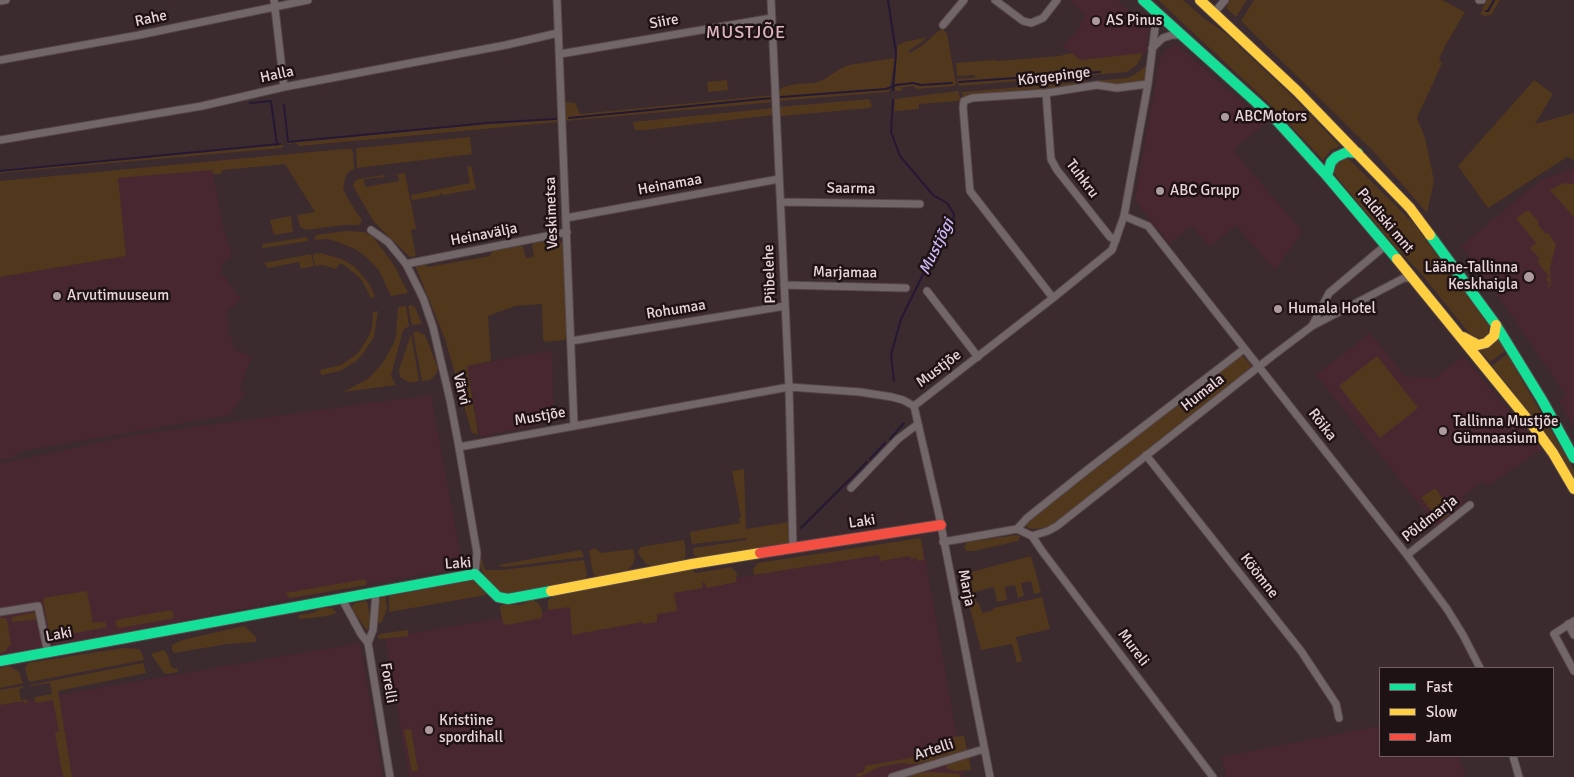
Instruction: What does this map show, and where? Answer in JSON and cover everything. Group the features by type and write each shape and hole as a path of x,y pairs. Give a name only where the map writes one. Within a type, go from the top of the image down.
{"main road":[{"name":"Paldiski mnt","path":"1143,0 1277,121 1327,176 1386,245 1537,432 1574,489"},
{"name":"Paldiski mnt","path":"1200,0 1297,91 1410,208 1451,261 1496,325 1542,400 1574,458"},
{"path":"1327,176 1331,162 1336,157 1347,152 1358,154"},
{"path":"1459,334 1478,345 1486,343 1494,336 1496,325"},
{"name":"Laki","path":"0,661 476,574 498,596 508,599 666,569 941,525"}],"street":[{"path":"0,1 6,0"},
{"name":"Rahe","path":"0,60 139,36 274,4 308,0"},
{"name":"Veskimetsa","path":"557,0 574,425"},
{"name":"Piibelehe","path":"771,0 779,180 782,202 793,548"},
{"path":"943,25 964,0"},
{"path":"995,0 1023,21 1031,23 1043,18 1057,0"},
{"path":"1214,13 1225,0"},
{"path":"274,4 284,87"},
{"name":"Mustjõe","path":"459,447 789,387 868,393 892,397 914,406 1054,298 1112,250 1124,216 1148,84 1156,12"},
{"name":"Siire","path":"560,54 772,18"},
{"name":"Halla","path":"0,140 202,106 284,87 506,45 558,33"},
{"path":"1152,48 1164,38 1172,35 1183,35"},
{"name":"Kõrgepinge","path":"1054,298 970,191 964,101 972,98 1046,93 1097,85 1117,88 1148,84"},
{"name":"Tuhkru","path":"1046,93 1051,159 1057,170 1110,237 1116,240"},
{"name":"Heinamaa","path":"566,218 779,180"},
{"name":"Saarma","path":"782,202 920,204"},
{"name":"Rõika","path":"1124,216 1148,226 1407,555 1463,635 1479,667"},
{"name":"Värvi","path":"371,230 388,242 406,264 423,298 433,327 459,447 477,553 476,574"},
{"name":"Heinavälja","path":"406,264 567,232"},
{"path":"1312,326 1329,293 1386,245"},
{"name":"Humala","path":"1032,536 1045,533 1057,526 1312,326 1404,278 1413,278"},
{"name":"Marjamaa","path":"784,285 906,288"},
{"path":"927,291 978,357"},
{"name":"Rohumaa","path":"571,341 785,306"},
{"name":"Humala","path":"1018,529 1027,518 1244,349"},
{"name":"Marja","path":"914,406 941,525 990,777"},
{"path":"851,488 898,439 918,424"},
{"name":"Köömne","path":"1146,456 1300,651 1336,704 1339,718"},
{"name":"Põldmarja","path":"1407,555 1470,505"},
{"path":"943,542 1018,529 1032,536"},
{"name":"Mureli","path":"1032,536 1213,777"},
{"path":"368,643 373,630 376,592"},
{"name":"Forelli","path":"342,599 368,643 390,777"},
{"path":"0,612 38,606 48,653"},
{"path":"1574,635 1571,623 1554,634 1574,671"},
{"name":"Artelli","path":"892,777 984,749"},
{"path":"1513,757 1519,777"}],"shaded area":[{"path":"1070,0 1117,0 1149,28 1146,53 1081,60 1063,46 1081,26 1079,24 1086,15"},
{"path":"1158,0 1183,0 1224,32 1291,95 1340,146 1331,150 1323,160 1276,110"},
{"path":"1230,0 1247,0 1236,17 1226,8"},
{"path":"1254,0 1442,0 1465,12 1439,59 1442,63 1417,118 1425,138 1434,181 1427,213 1375,153 1241,21"},
{"path":"1487,0 1500,0 1491,15 1485,16 1480,14"},
{"path":"942,28 947,34 956,84 954,86 916,89 914,86 903,87 901,91 895,91 894,81 898,45 924,38 928,34 923,41 908,51 910,53 923,45"},
{"path":"1176,44 1264,124 1233,150 1302,232 1275,270 1236,225 1209,247 1192,226 1169,243 1135,200 1160,59 1165,51"},
{"path":"1071,53 1081,60 1143,53 1137,65 1127,72 958,85 957,79 975,78 975,75 957,76 956,63 1060,56"},
{"path":"895,58 889,92 778,101 778,92 783,87 823,80 849,65"},
{"path":"1147,65 1145,80 1140,83 963,98 962,92 1127,78"},
{"path":"727,80 728,90 708,92 707,82"},
{"path":"1534,80 1553,94 1535,124 1574,113 1574,160 1567,157 1488,208 1458,166"},
{"path":"958,91 961,99 958,101 919,104 919,109 894,111 895,99"},
{"path":"774,95 774,102 565,121 564,102 575,103 580,114"},
{"path":"869,99 872,105 870,108 782,116 779,107"},
{"path":"774,108 773,115 645,130 635,130 633,122"},
{"path":"556,119 559,122 299,146 296,143 287,144 288,142 298,140 320,140 488,123"},
{"path":"470,137 472,154 357,168 356,149 358,148"},
{"path":"280,144 284,146 282,148 0,173 0,171"},
{"path":"351,149 353,152 354,169 346,175 343,188 362,221 359,225 343,225 306,230 300,227 297,215 315,212 285,164 223,170 220,174 213,174 212,170 118,178 126,256 0,277 0,181"},
{"path":"1345,158 1350,160 1414,224 1489,325 1488,333 1483,339 1474,339 1418,270 1395,247 1335,175 1336,162"},
{"path":"471,166 476,189 444,195 441,193 438,196 412,200 411,195 470,183 467,167"},
{"name":"Lääne-Tallinna Keskhaigla","path":"1574,168 1574,429 1559,401 1565,396 1564,393 1506,307 1461,246 1541,180"},
{"path":"212,169 223,227 232,256 222,264 221,273 241,299 227,311 228,336 231,336 234,350 252,356 240,387 244,395 229,415 22,451 12,458 0,460 0,277 126,256 117,178"},
{"path":"405,173 416,229 411,230 416,256 410,257 374,222 353,186 358,179 384,175 385,177 364,179 365,187 399,181 398,175 393,175"},
{"path":"1564,183 1574,184 1574,217 1550,190"},
{"path":"1526,211 1529,211 1539,222 1537,224 1546,234 1548,233 1556,244 1550,268 1551,285 1548,288 1547,286 1550,284 1546,279 1549,276 1537,262 1540,259 1530,248 1536,243 1517,220"},
{"path":"291,216 293,232 274,235 270,220"},
{"path":"346,231 364,232 373,237 394,265 408,293 391,296 379,270 355,249 327,239 314,240 316,235"},
{"path":"307,237 308,241 262,247 263,244"},
{"path":"548,240 559,241 563,244 568,336 564,340 545,342 543,338 542,304 515,306 488,316 491,361 467,366 478,434 472,433 445,339 415,265 424,264 428,267 490,256 492,250 520,245 523,247 526,258 534,257 532,245"},
{"path":"320,253 342,259 355,267 370,285 375,297 371,298 361,279 344,265 340,263 336,269 323,265 315,266 313,254"},
{"path":"311,254 314,266 301,269 299,262 268,268 264,263"},
{"path":"412,305 415,307 422,324 412,325 408,306"},
{"path":"406,306 409,326 403,330 391,376 396,385 343,392 368,379 382,364 394,343 398,307"},
{"path":"378,311 374,337 362,355 355,362 340,371 321,375 320,370 341,365 358,353 369,336 373,312"},
{"path":"417,331 425,335 438,368 436,374 430,380 422,381 413,333"},
{"name":"Tallinna Mustjõe Gümnaasium","path":"1370,333 1404,376 1435,378 1463,356 1542,449 1487,486 1483,481 1462,497 1467,504 1438,528 1316,375"},
{"path":"411,334 419,381 410,383 400,377 399,370"},
{"path":"1498,338 1506,350 1490,362 1480,351 1492,345"},
{"path":"548,351 552,353 554,421 480,437 467,366"},
{"path":"1507,354 1574,470 1574,477 1542,428 1492,366"},
{"path":"1243,356 1250,364 1250,369 1061,519 1046,528 1031,529 1027,527 1027,521 1238,357"},
{"path":"1377,356 1418,408 1380,438 1339,386"},
{"path":"431,395 461,558 457,561 457,569 373,583 0,657 0,464 135,435"},
{"path":"744,469 746,529 789,522 789,541 786,545 701,558 697,557 694,555 693,548 747,540 746,538 692,544 690,532 740,523 739,518 741,517 732,471"},
{"path":"1435,488 1453,511 1440,521 1421,498"},
{"path":"1020,536 1018,541 974,551 967,551 964,547 967,542"},
{"path":"921,538 924,560 911,559 910,556 880,561 879,555 754,575 753,569 758,563"},
{"path":"684,540 686,554 681,562 651,566 646,564 638,552 640,547"},
{"path":"923,546 964,777 409,777 385,638"},
{"path":"595,548 601,553 633,549 635,557 633,564 628,570 597,577 593,573 589,551"},
{"path":"581,550 584,557 503,567 498,565"},
{"path":"481,556 485,570 503,570 584,560 587,574 586,578 582,581 560,583 544,588 509,594 498,591 489,582 480,565"},
{"path":"1031,556 1041,592 1034,594 1031,581 1021,583 1024,596 1018,598 1015,585 1005,587 1007,600 997,602 994,587 974,592 982,613 991,611 994,608 1042,597 1050,629 1016,637 1022,661 1017,663 1012,644 981,650 962,578 964,574"},
{"path":"731,567 737,573 736,582 707,588 705,583 702,583 703,588 674,593 677,611 657,614 657,622 643,624 642,622 572,635 570,607 548,610 548,600 558,594 688,568 696,573"},
{"path":"365,579 367,585 290,598 286,593"},
{"path":"473,580 483,587 486,595 389,612 389,596"},
{"path":"87,591 93,623 105,622 107,627 50,638 43,598"},
{"path":"385,596 387,608 381,623 376,623 379,601"},
{"path":"528,599 538,603 542,610 542,618 507,625 503,623 501,605 519,605 525,603"},
{"path":"366,601 370,620 367,630 353,611 352,606 355,603"},
{"path":"321,608 332,608 337,613 301,619 298,617 299,615 313,613"},
{"path":"172,610 174,618 171,619 119,628 116,626 116,621 121,619"},
{"path":"37,612 38,619 12,622 12,617"},
{"path":"0,618 7,620 11,646 8,646 6,651 0,653"},
{"path":"244,626 256,637 256,642 227,644 174,653 172,650 172,645 182,640"},
{"path":"408,630 408,636 380,639 377,637 380,634"},
{"path":"360,643 383,777 0,777 0,705"},
{"path":"123,648 139,649 144,660 29,682 25,669 28,663"},
{"path":"164,650 171,666 174,669 177,668 178,672 165,674 151,654"},
{"path":"143,663 146,673 58,691 72,777 63,777 55,733 59,732 53,700 37,703 34,700 35,697 52,694 50,683 30,685"},
{"path":"9,666 19,672 23,683 0,688 0,668"},
{"path":"23,686 24,688 19,689 21,700 26,699 28,703 25,704 24,701 0,705 0,690"},
{"path":"1379,726 1379,757 1458,757 1466,777 1227,777 1221,757"},
{"path":"411,729 418,770 412,772 404,730"},
{"path":"964,736 967,750 962,752 928,762 901,763 879,767 859,777 855,774 864,772 865,766 955,750 953,737"},
{"path":"969,757 971,770 955,771 946,768 948,763"},
{"path":"929,772 959,774 960,777 904,777"}],"waterway":[{"name":"Mustjõgi","path":"888,0 896,53 893,90"},
{"path":"1486,11 1488,11 1494,0"},
{"path":"959,82 1100,72"},
{"path":"781,97 886,89 896,85 913,83 921,85 952,83"},
{"path":"569,118 772,98"},
{"name":"Mustjõgi","path":"893,100 891,132 900,156 933,195 947,203 954,214 953,222 940,240 901,319 891,355 894,381"},
{"path":"250,103 271,101 277,145"},
{"path":"284,105 288,142"},
{"path":"288,142 488,123 556,119"},
{"path":"0,171 280,144"},
{"path":"890,439 904,423"},
{"path":"870,459 885,443"},
{"path":"801,528 867,462"}],"traffic: fast":[{"path":"1143,0 1277,121 1327,176 1397,259"},
{"path":"1327,176 1331,162 1336,157 1347,152 1358,153"},
{"path":"1430,235 1496,325 1542,400 1574,458"},
{"path":"0,661 475,574 498,597 508,599 551,591"}],"traffic: slow":[{"path":"1200,0 1297,91 1410,208 1430,235"},
{"path":"1397,259 1537,431 1553,453 1574,489"},
{"path":"1463,337 1478,345 1486,343 1494,336 1496,325"},
{"path":"551,591 760,553"}],"traffic: jam":[{"path":"760,553 941,525"}],"place":[{"name":"AS Pinus","path":"1096,21"},
{"name":"ABCMotors","path":"1225,117"},
{"name":"ABC Grupp","path":"1160,191"},
{"name":"Lääne-Tallinna Keskhaigla","path":"1529,277"},
{"name":"Arvutimuuseum","path":"57,296"},
{"name":"Humala Hotel","path":"1278,309"},
{"name":"Tallinna Mustjõe Gümnaasium","path":"1443,431"},
{"name":"Kristiine spordihall","path":"429,730"}],"district":[{"name":"MUSTJÕE","path":"746,33"}]}
